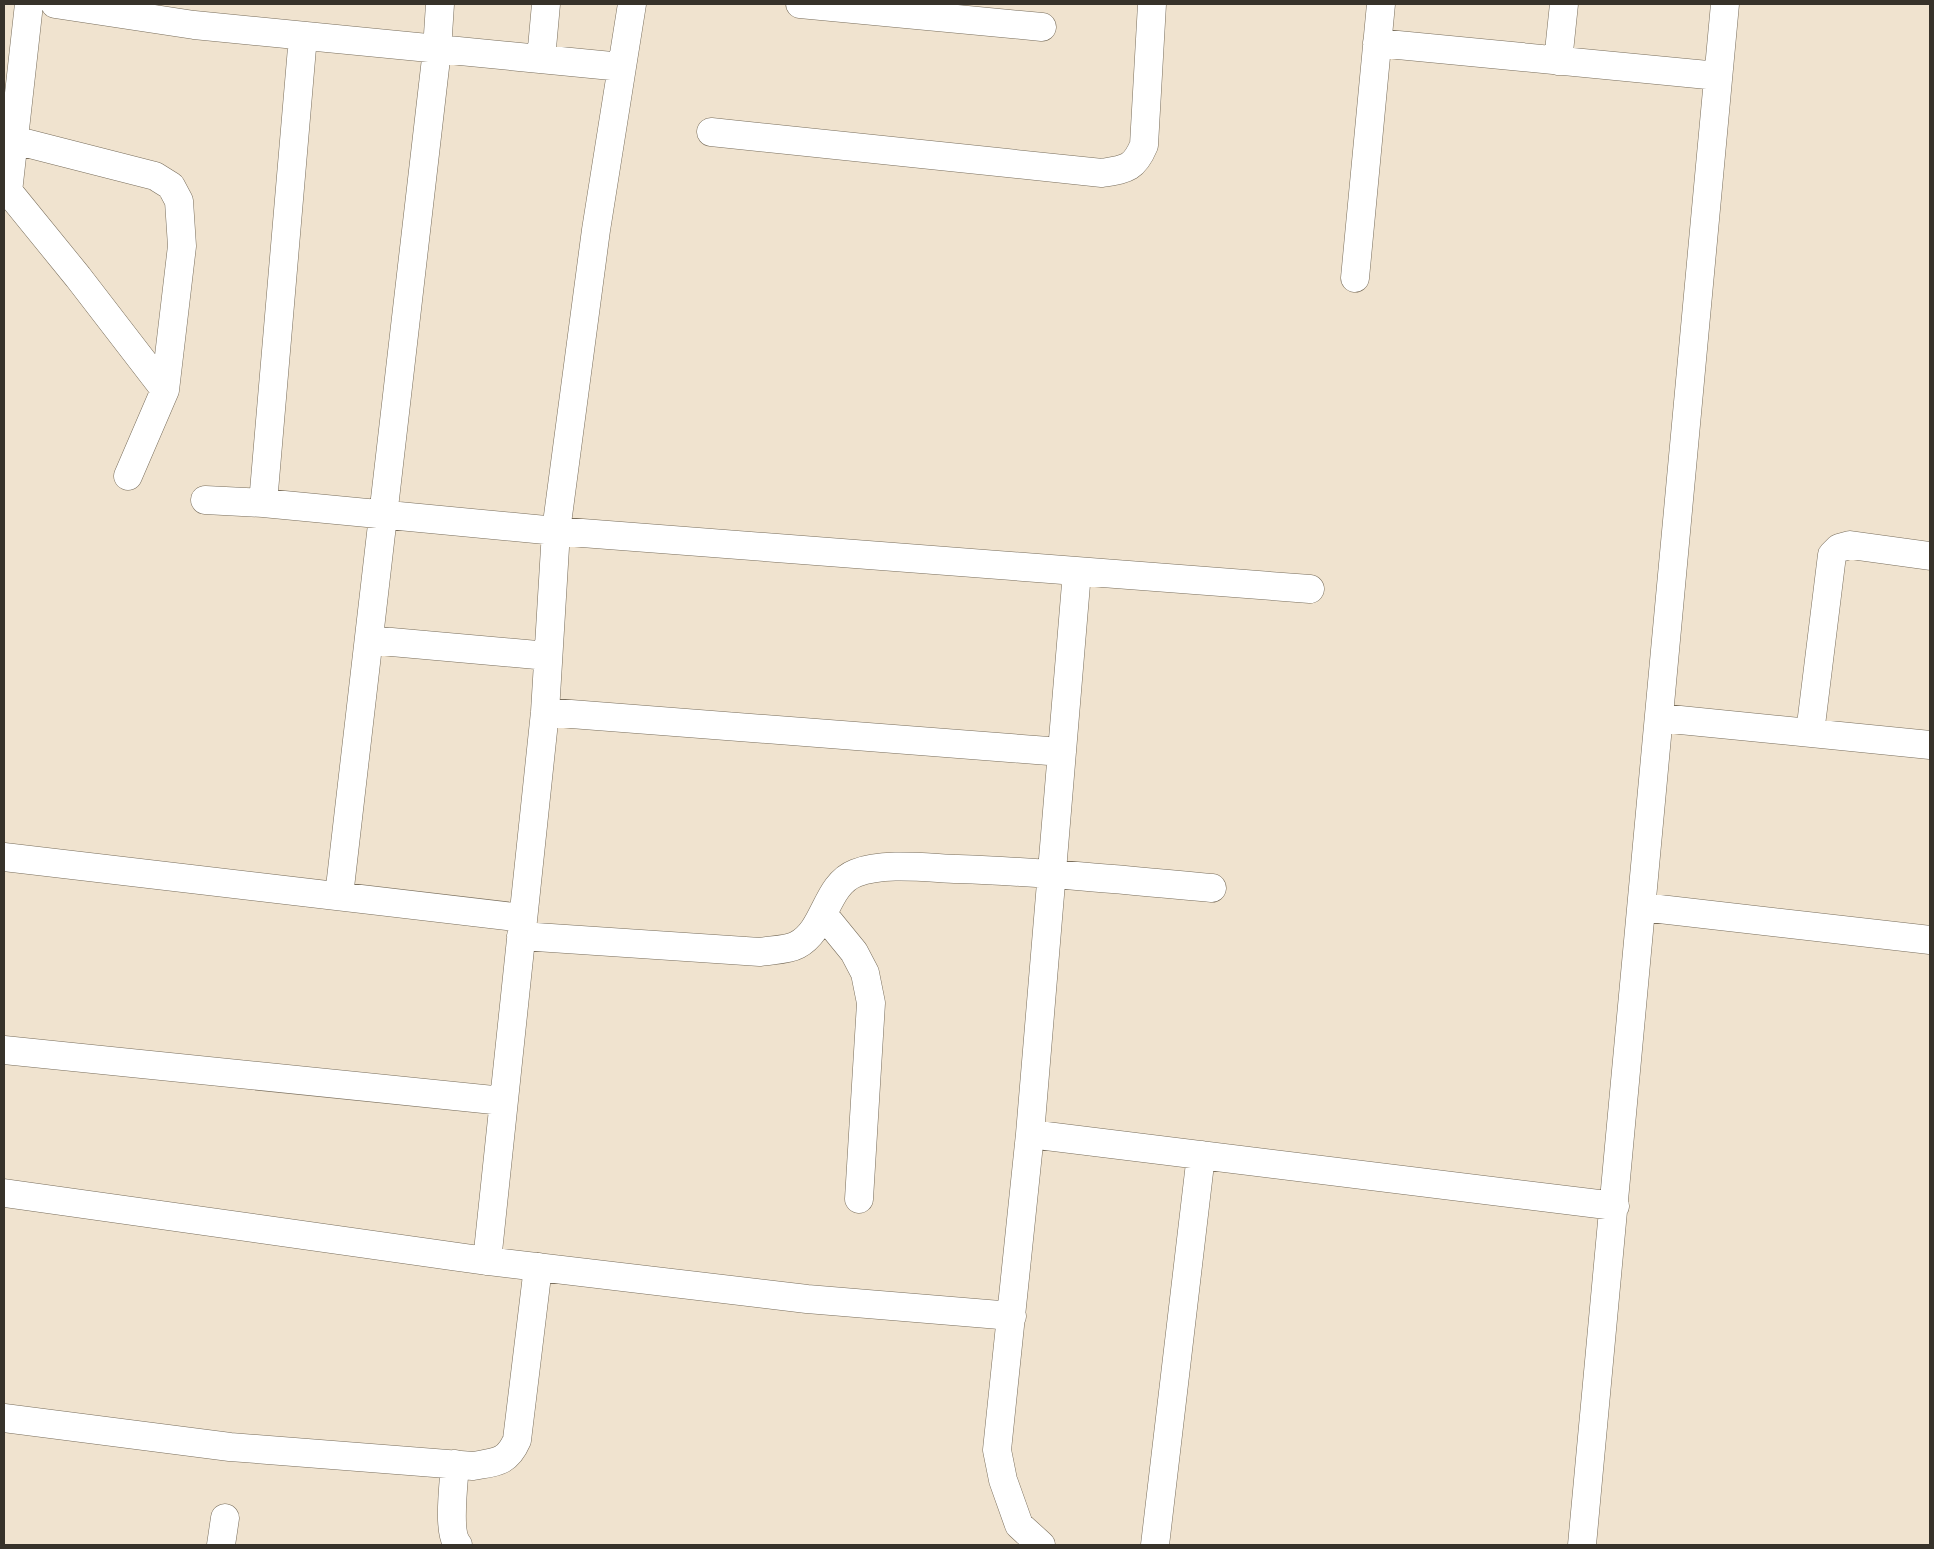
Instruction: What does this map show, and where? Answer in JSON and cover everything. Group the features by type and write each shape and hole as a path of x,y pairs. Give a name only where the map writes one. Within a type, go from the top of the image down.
{"street":[{"path":"28,4 14,140 6,189 78,276 165,390"},
{"path":"55,4 195,14 303,36 622,67"},
{"path":"339,896 440,4"},
{"path":"541,59 546,4"},
{"path":"487,1261 545,712 556,532 596,230 632,4"},
{"path":"800,4 965,12 1042,27"},
{"path":"711,132 1102,173 1123,170 1137,162 1144,145 1152,4"},
{"path":"1355,278 1381,4"},
{"path":"1558,60 1564,4"},
{"path":"1582,1545 1615,1206 1725,4"},
{"path":"263,503 303,36"},
{"path":"1377,43 1718,76"},
{"path":"14,140 155,176 171,186 179,201 182,246 165,390 128,476"},
{"path":"205,500 263,503 556,532 1310,589"},
{"path":"1810,733 1832,555 1839,548 1850,545 1930,556"},
{"path":"1041,1545 1018,1525 1003,1480 998,1450 1030,1134 1077,572"},
{"path":"369,640 548,656"},
{"path":"545,712 1062,752"},
{"path":"1660,718 1930,745"},
{"path":"4,857 339,896 522,927 760,952 796,946 812,934 837,888 854,874 873,868 1052,872 1212,888"},
{"path":"1642,906 1930,940"},
{"path":"823,914 854,952 865,973 871,1003 859,1200"},
{"path":"4,1050 503,1101"},
{"path":"1030,1134 1615,1206"},
{"path":"1155,1545 1201,1155"},
{"path":"4,1193 487,1261 807,1299 1012,1316"},
{"path":"4,1418 230,1447 473,1466 497,1462 510,1455 517,1440 538,1267"},
{"path":"454,1464 452,1519 454,1541 458,1545"},
{"path":"222,1545 225,1518"}]}
